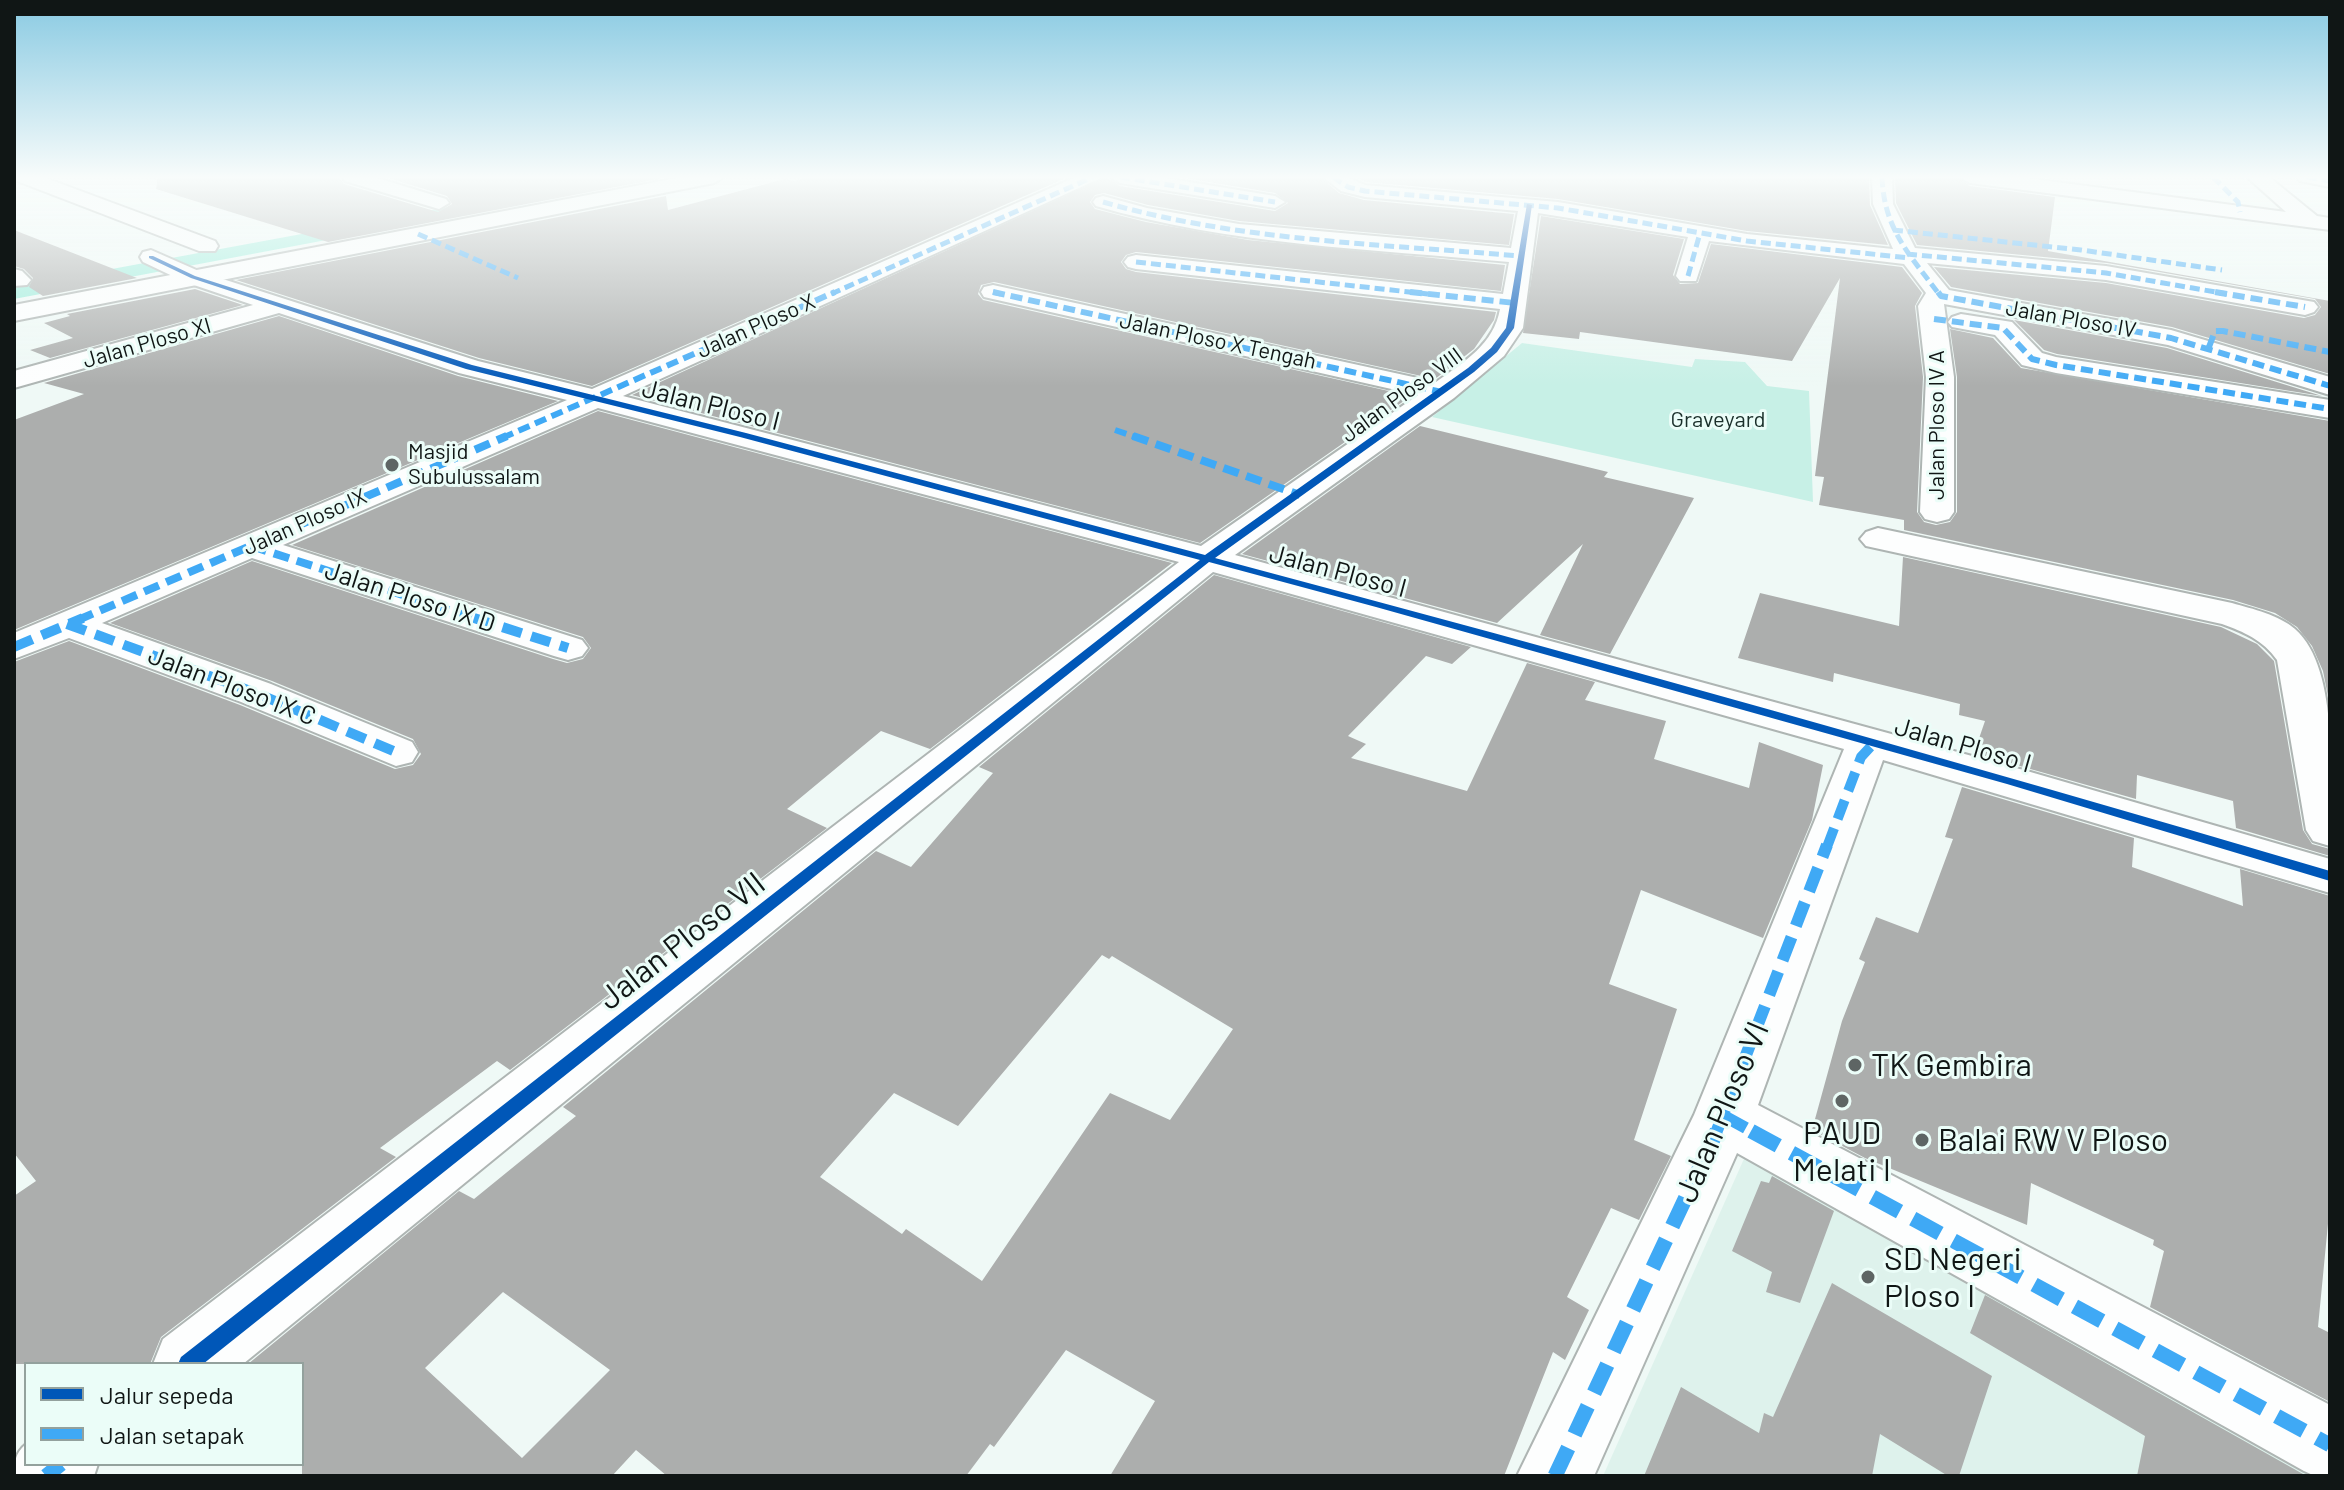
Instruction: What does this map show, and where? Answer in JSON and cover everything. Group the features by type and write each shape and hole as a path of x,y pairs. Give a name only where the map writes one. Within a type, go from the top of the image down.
{"street":[{"path":"173,247 202,260"},
{"path":"14,313 202,260 285,247"},
{"name":"Jalan Ploso X","path":"596,398 937,247"},
{"path":"1416,247 1520,256"},
{"name":"Jalan Ploso VIII","path":"1208,558 1444,392 1504,338 1510,328 1515,303 1522,247"},
{"path":"1688,276 1696,247"},
{"path":"1794,247 2135,276 2305,307"},
{"path":"1903,247 1938,307 2003,328 2032,359 2330,409"},
{"path":"2052,247 2222,270"},
{"path":"122,262 153,258 202,260"},
{"name":"Jalan Ploso I","path":"153,258 202,260 280,305 469,367 1208,558 1874,743 2330,876"},
{"path":"1136,262 1515,303"},
{"path":"16,279 49,275"},
{"name":"Jalan Ploso X Tengah","path":"993,292 1444,392"},
{"name":"Jalan Ploso XI","path":"14,380 280,305"},
{"name":"Jalan Ploso IV","path":"1938,307 2209,347 2330,386"},
{"name":"Jalan Ploso IV A","path":"1937,512 1938,307"},
{"path":"2209,347 2215,331 2223,331 2330,352"},
{"name":"Jalan Ploso IX","path":"14,647 596,398"},
{"path":"1878,539 2214,610 2270,630 2288,644 2297,660 2330,830"},
{"name":"Jalan Ploso IX D","path":"251,546 568,648"},
{"name":"Jalan Ploso VII","path":"191,1362 1208,558"},
{"name":"Jalan Ploso IX C","path":"67,624 256,693 396,752"},
{"name":"Jalan Ploso VI","path":"1555,1476 1724,1116 1861,757 1874,743"},
{"path":"1724,1116 2330,1445"}],"shaded area":[{"path":"234,247 292,247 14,299 14,287"},
{"name":"SD Negeri Ploso I","path":"1759,1125 2330,1476 1603,1476"}],"green space":[{"name":"Graveyard","path":"1522,343 1692,367 1695,359 1745,362 1767,386 1809,391 1813,502 1432,417"}],"building":[{"path":"14,247 56,247 137,278 43,296 29,287 33,278 24,269 14,266"},
{"path":"407,247 910,247 592,386 479,358 236,280"},
{"path":"955,247 1315,247 1505,265 1501,291 1136,252 1126,255 1121,262 1126,269 1136,272 1496,312 1474,349 1435,379 994,282 981,285 978,294 983,300 1411,396 1200,543 632,395"},
{"path":"1536,247 1682,247 1673,275 1680,284 1698,283 1710,247 1902,267 1922,293 1915,306 1923,377 1917,512 1924,522 1936,525 1950,522 1957,512 1957,377 1950,329 1993,338 2021,368 2330,421 2330,706 2323,671 2312,646 2297,627 2275,613 2233,600 1904,530 1904,520 1819,505 1824,477 1815,476 1840,278 1792,361 1580,332 1579,339 1523,333"},
{"path":"1933,247 2049,247 2048,251 2330,301 2330,374 2172,327 1951,287 1934,267 2106,283 2304,318 2315,315 2321,307 2315,299 2107,263"},
{"path":"195,289 243,305 50,358 30,350 73,338 44,323 70,316 67,314"},
{"path":"279,316 458,376 558,401 14,630 14,420 84,394 44,383"},
{"path":"2014,320 2167,348 2322,396 2057,354 2044,350"},
{"path":"598,411 1172,563 930,749 881,731 787,809 827,828 510,1070 497,1061 380,1148 396,1157 161,1337 151,1362 14,1364 14,1196 36,1181 14,1153 14,662 69,641 240,705 395,769 413,765 421,754 413,739 272,681 110,623 252,561 567,663 583,659 591,648 583,637 292,545"},
{"path":"1420,426 1608,472 1604,477 1694,498 1610,654 1540,635 1583,544 1497,623 1242,554"},
{"path":"1903,557 2221,627 2257,644 2274,661 2303,830 2312,844 2330,849 2330,856 2236,828 2233,801 2137,775 2136,799 1974,753 1985,721 1959,715 1960,704 1834,673 1833,682 1738,658 1760,593 1899,626"},
{"path":"1214,575 1471,647 1452,664 1426,656 1348,736 1366,744 1351,758 1467,791 1527,663 1595,682 1585,700 1666,721 1654,759 1749,788 1759,742 1823,765 1812,820 1763,938 1641,890 1609,984 1677,1009 1634,1140 1671,1156 1639,1220 1611,1208 1567,1297 1589,1310 1565,1360 1553,1352 1504,1476 1110,1476 1155,1401 1066,1350 994,1447 990,1444 966,1476 667,1476 636,1450 612,1476 302,1476 304,1362 250,1362 459,1191 474,1199 576,1116 563,1107 876,851 911,867 993,773 979,767","holes":["1102,955 1109,959 1112,956 1233,1029 1170,1120 1110,1093 982,1281 906,1229 902,1234 820,1177 894,1093 958,1126","503,1292 610,1370 522,1458 425,1368"]},
{"path":"1962,787 2134,838 2132,867 2243,906 2240,869 2330,896 2330,1203 2318,1327 2330,1333 2330,1402 2150,1307 2164,1251 2153,1245 2154,1240 2031,1183 2027,1225 1865,1158 1812,1130 1842,1021 1865,962 1859,959 1876,917 1918,933 1953,839 1945,837"},
{"path":"1772,1176 1834,1211 1800,1303 1766,1292 1772,1272 1732,1251 1761,1181 1769,1183"},
{"path":"1832,1283 1992,1376 1959,1476 1948,1476 1880,1434 1872,1476 1644,1476 1681,1387 1759,1433 1764,1413 1773,1417"},
{"path":"1985,1295 2308,1476 2137,1476 2145,1436 1970,1333"}],"marked path":[{"path":"446,247 518,278"},
{"path":"14,647 596,398 937,247"},
{"path":"1414,247 1520,256"},
{"path":"1688,276 1696,247"},
{"path":"1800,247 1910,258"},
{"path":"1902,247 1941,296 2171,338 2330,386"},
{"path":"2048,247 2222,270"},
{"path":"1907,254 2106,273 2305,307"},
{"path":"1136,262 1515,303"},
{"path":"993,292 1442,392"},
{"path":"1934,319 2003,328 2032,359 2056,365 2330,409"},
{"path":"2209,347 2215,331 2223,331 2330,352"},
{"path":"1115,430 1300,495"},
{"path":"251,546 568,648"},
{"path":"67,624 256,693 396,752"},
{"path":"1555,1476 1724,1116 1861,757 1874,743"},
{"path":"1724,1116 2330,1445"},
{"path":"46,1476 58,1466"}],"cycle path":[{"path":"191,1362 1208,558 1471,370 1494,350 1510,328 1523,247"},
{"path":"151,257 193,277 469,367 743,435 1380,605 2011,781 2330,876"}],"place":[{"name":"Masjid Subulussalam","path":"392,465"},
{"name":"TK Gembira","path":"1855,1065"},
{"name":"PAUD Melati I","path":"1842,1101"},
{"name":"Balai RW V Ploso","path":"1922,1140"},
{"name":"SD Negeri Ploso I","path":"1868,1277"}]}
